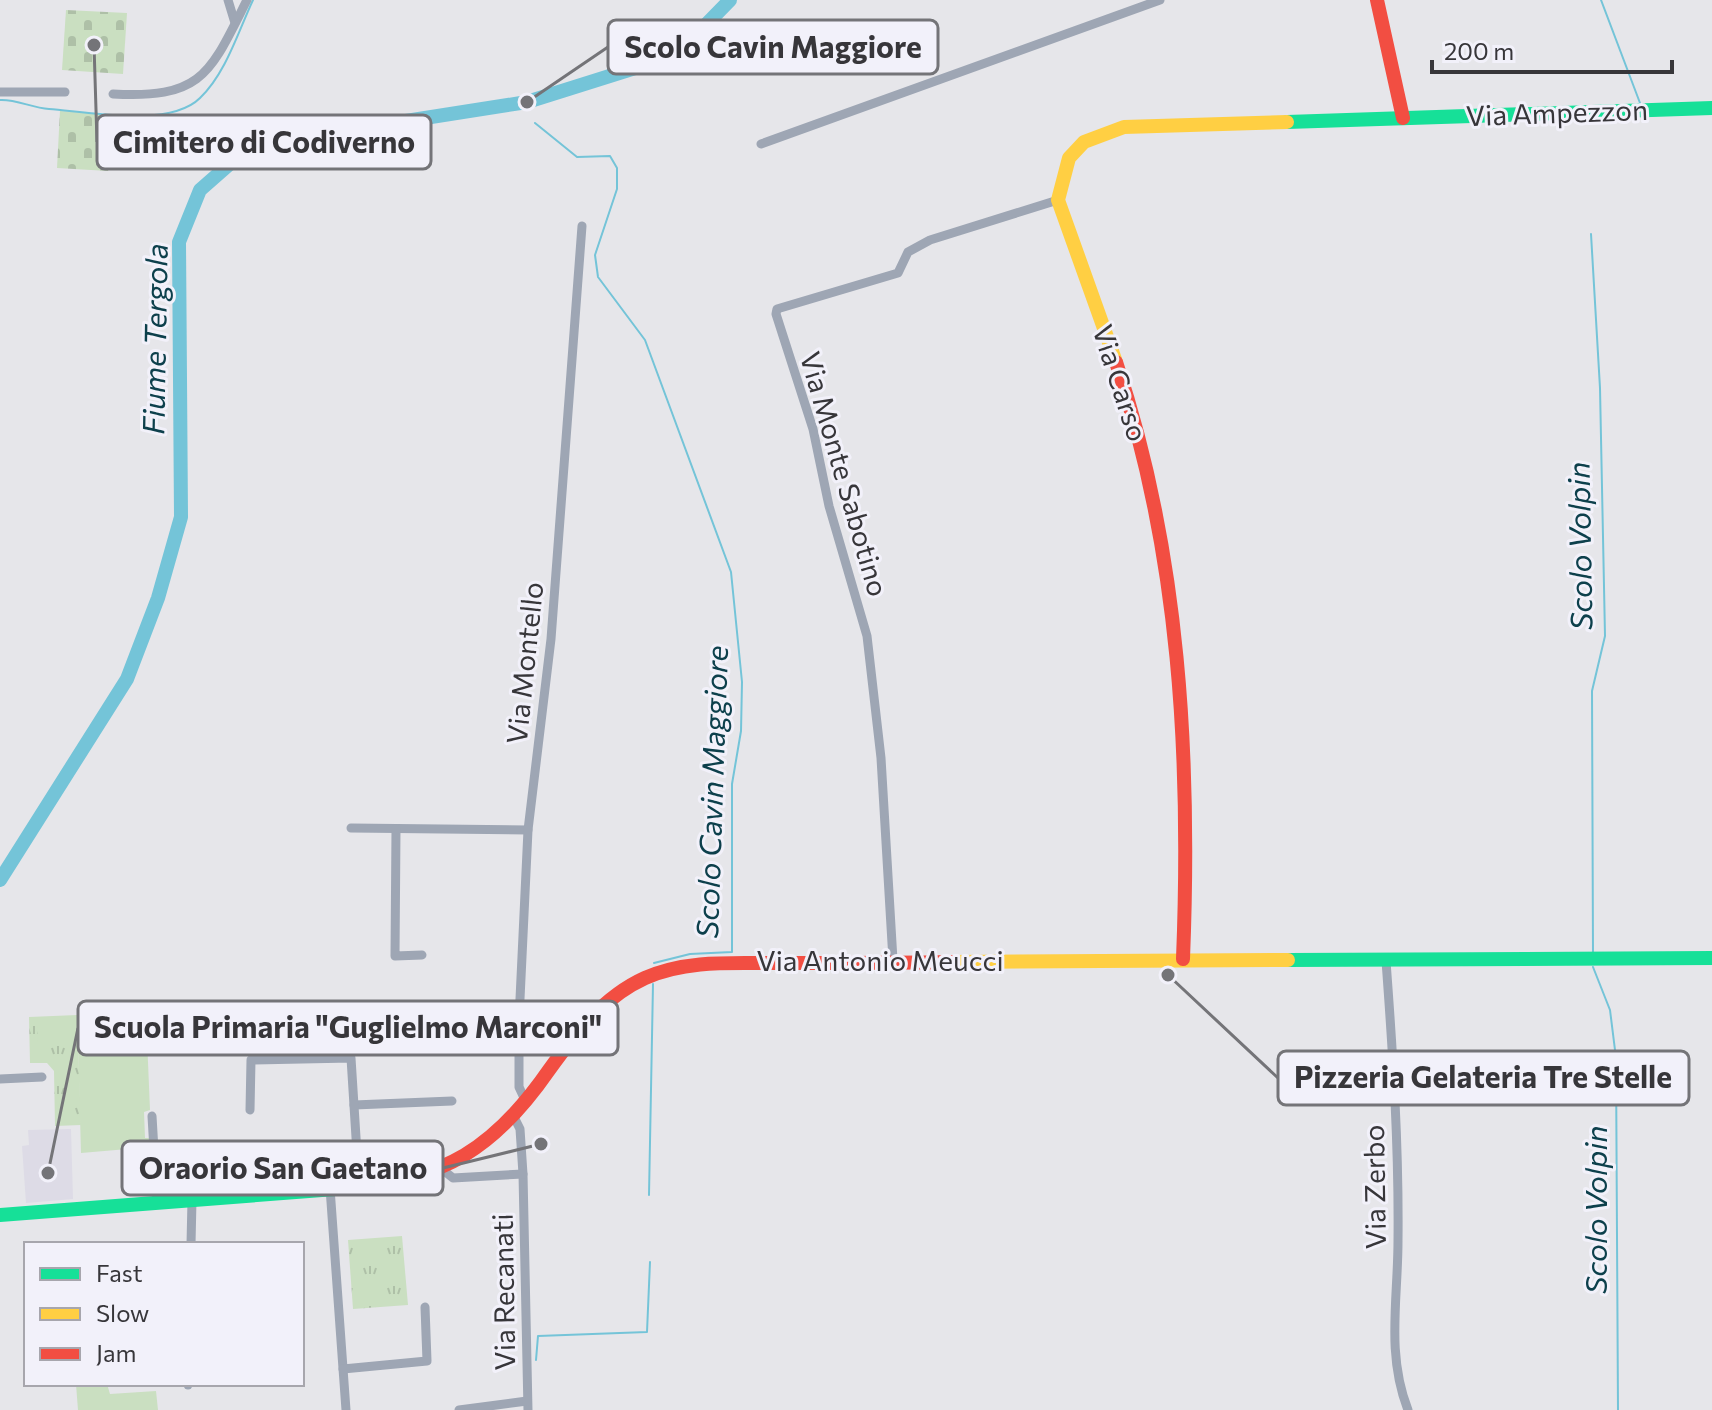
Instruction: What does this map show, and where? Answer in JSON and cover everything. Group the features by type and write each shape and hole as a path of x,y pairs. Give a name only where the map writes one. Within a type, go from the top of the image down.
{"main road":[{"path":"1058,200 1060,181 1074,148 1091,135 1124,127 1403,118 1377,0"},
{"name":"Via Ampezzon","path":"1403,118 1712,108"},
{"name":"Via Carso","path":"1058,200 1138,433 1166,575 1185,766 1187,824 1183,959"},
{"name":"Via Antonio Meucci","path":"0,1215 330,1188 404,1180 443,1170 481,1148 514,1117 595,1010 624,987 658,971 700,962 1712,958"}],"street":[{"path":"228,0 235,12 235,26"},
{"path":"113,94 159,94 193,83 218,58 247,0"},
{"path":"761,144 1160,0"},
{"path":"0,92 65,92"},
{"name":"Via Monte Sabotino","path":"893,960 881,758 867,636 829,506 813,429 777,309 898,273 908,252 930,240 1058,200"},
{"name":"Via Montello","path":"526,1102 519,1087 519,1020 528,830 551,639 582,226"},
{"path":"351,828 528,830"},
{"path":"396,829 395,956 422,955"},
{"name":"Via Zerbo","path":"1386,961 1397,1137 1398,1244 1393,1346 1408,1410"},
{"path":"250,1110 251,1060 351,1058 359,1185"},
{"path":"0,1079 42,1077"},
{"path":"354,1105 452,1101"},
{"path":"152,1116 157,1202"},
{"name":"Via Recanati","path":"514,1117 520,1129 523,1174 528,1405"},
{"name":"Via Recanati","path":"443,1170 453,1178 523,1174"},
{"path":"330,1188 346,1410"},
{"path":"191,1242 192,1200"},
{"path":"343,1369 427,1361 425,1307"},
{"path":"459,1410 528,1405"}],"shaded area":[{"path":"71,1129 73,1199 26,1203 22,1146 29,1145 28,1130"}],"green space":[{"path":"66,10 127,13 123,74 62,70"},
{"path":"60,111 115,115 111,167 108,171 57,168"},
{"path":"146,1014 150,1110 144,1112 145,1138 151,1138 151,1147 81,1153 78,1045 38,1045 37,1023 77,1023 77,1015"},
{"path":"77,1015 81,1125 55,1126 54,1071 47,1063 30,1063 29,1017"},
{"path":"402,1236 408,1305 353,1309 348,1240"},
{"path":"76,1386 108,1386 110,1394 156,1391 158,1410 78,1410"}],"waterway":[{"path":"0,100 43,108 128,116 169,113 186,107 200,98 217,77 253,0"},
{"name":"Fiume Tergola","path":"0,880 127,679 158,598 181,517 179,242 200,190 233,161 272,142 527,102 651,63 693,38 730,0"},
{"name":"Scolo Volpin","path":"1601,0 1640,103"},
{"name":"Scolo Cavin Maggiore","path":"527,102 528,106"},
{"name":"Scolo Cavin Maggiore","path":"535,123 577,157 610,156 617,168 617,189 595,255 598,277 645,340 731,572 742,682 741,731 732,784 732,952 690,954 654,963"},
{"name":"Scolo Volpin","path":"1591,234 1600,388 1605,636 1592,691 1593,952"},
{"name":"Scolo Volpin","path":"1593,967 1610,1010 1616,1058 1618,1410"},
{"name":"Scolo Cavin Maggiore","path":"649,1195 653,984"},
{"name":"Scolo Cavin Maggiore","path":"536,1360 538,1336 647,1332 650,1262"}],"traffic: fast":[{"path":"1287,122 1712,108"},
{"path":"1288,960 1712,958"},
{"path":"0,1215 348,1188"}],"traffic: slow":[{"path":"1116,362 1058,200 1069,158 1084,142 1124,127 1287,122"},
{"path":"953,962 1288,960"}],"traffic: jam":[{"path":"1377,0 1403,118"},
{"path":"1116,362 1138,435 1155,508 1176,657 1185,808 1183,959"},
{"path":"348,1188 382,1184 440,1168 487,1140 529,1097 591,1018 616,995 645,978 680,967 716,963 953,962"}],"place":[{"name":"Cimitero di Codiverno","path":"94,45"},
{"name":"Scolo Cavin Maggiore","path":"527,102"},
{"name":"Pizzeria Gelateria Tre Stelle","path":"1168,975"},
{"name":"Oraorio San Gaetano","path":"541,1144"},
{"name":"Scuola Primaria \"Guglielmo Marconi\"","path":"48,1173"}]}
